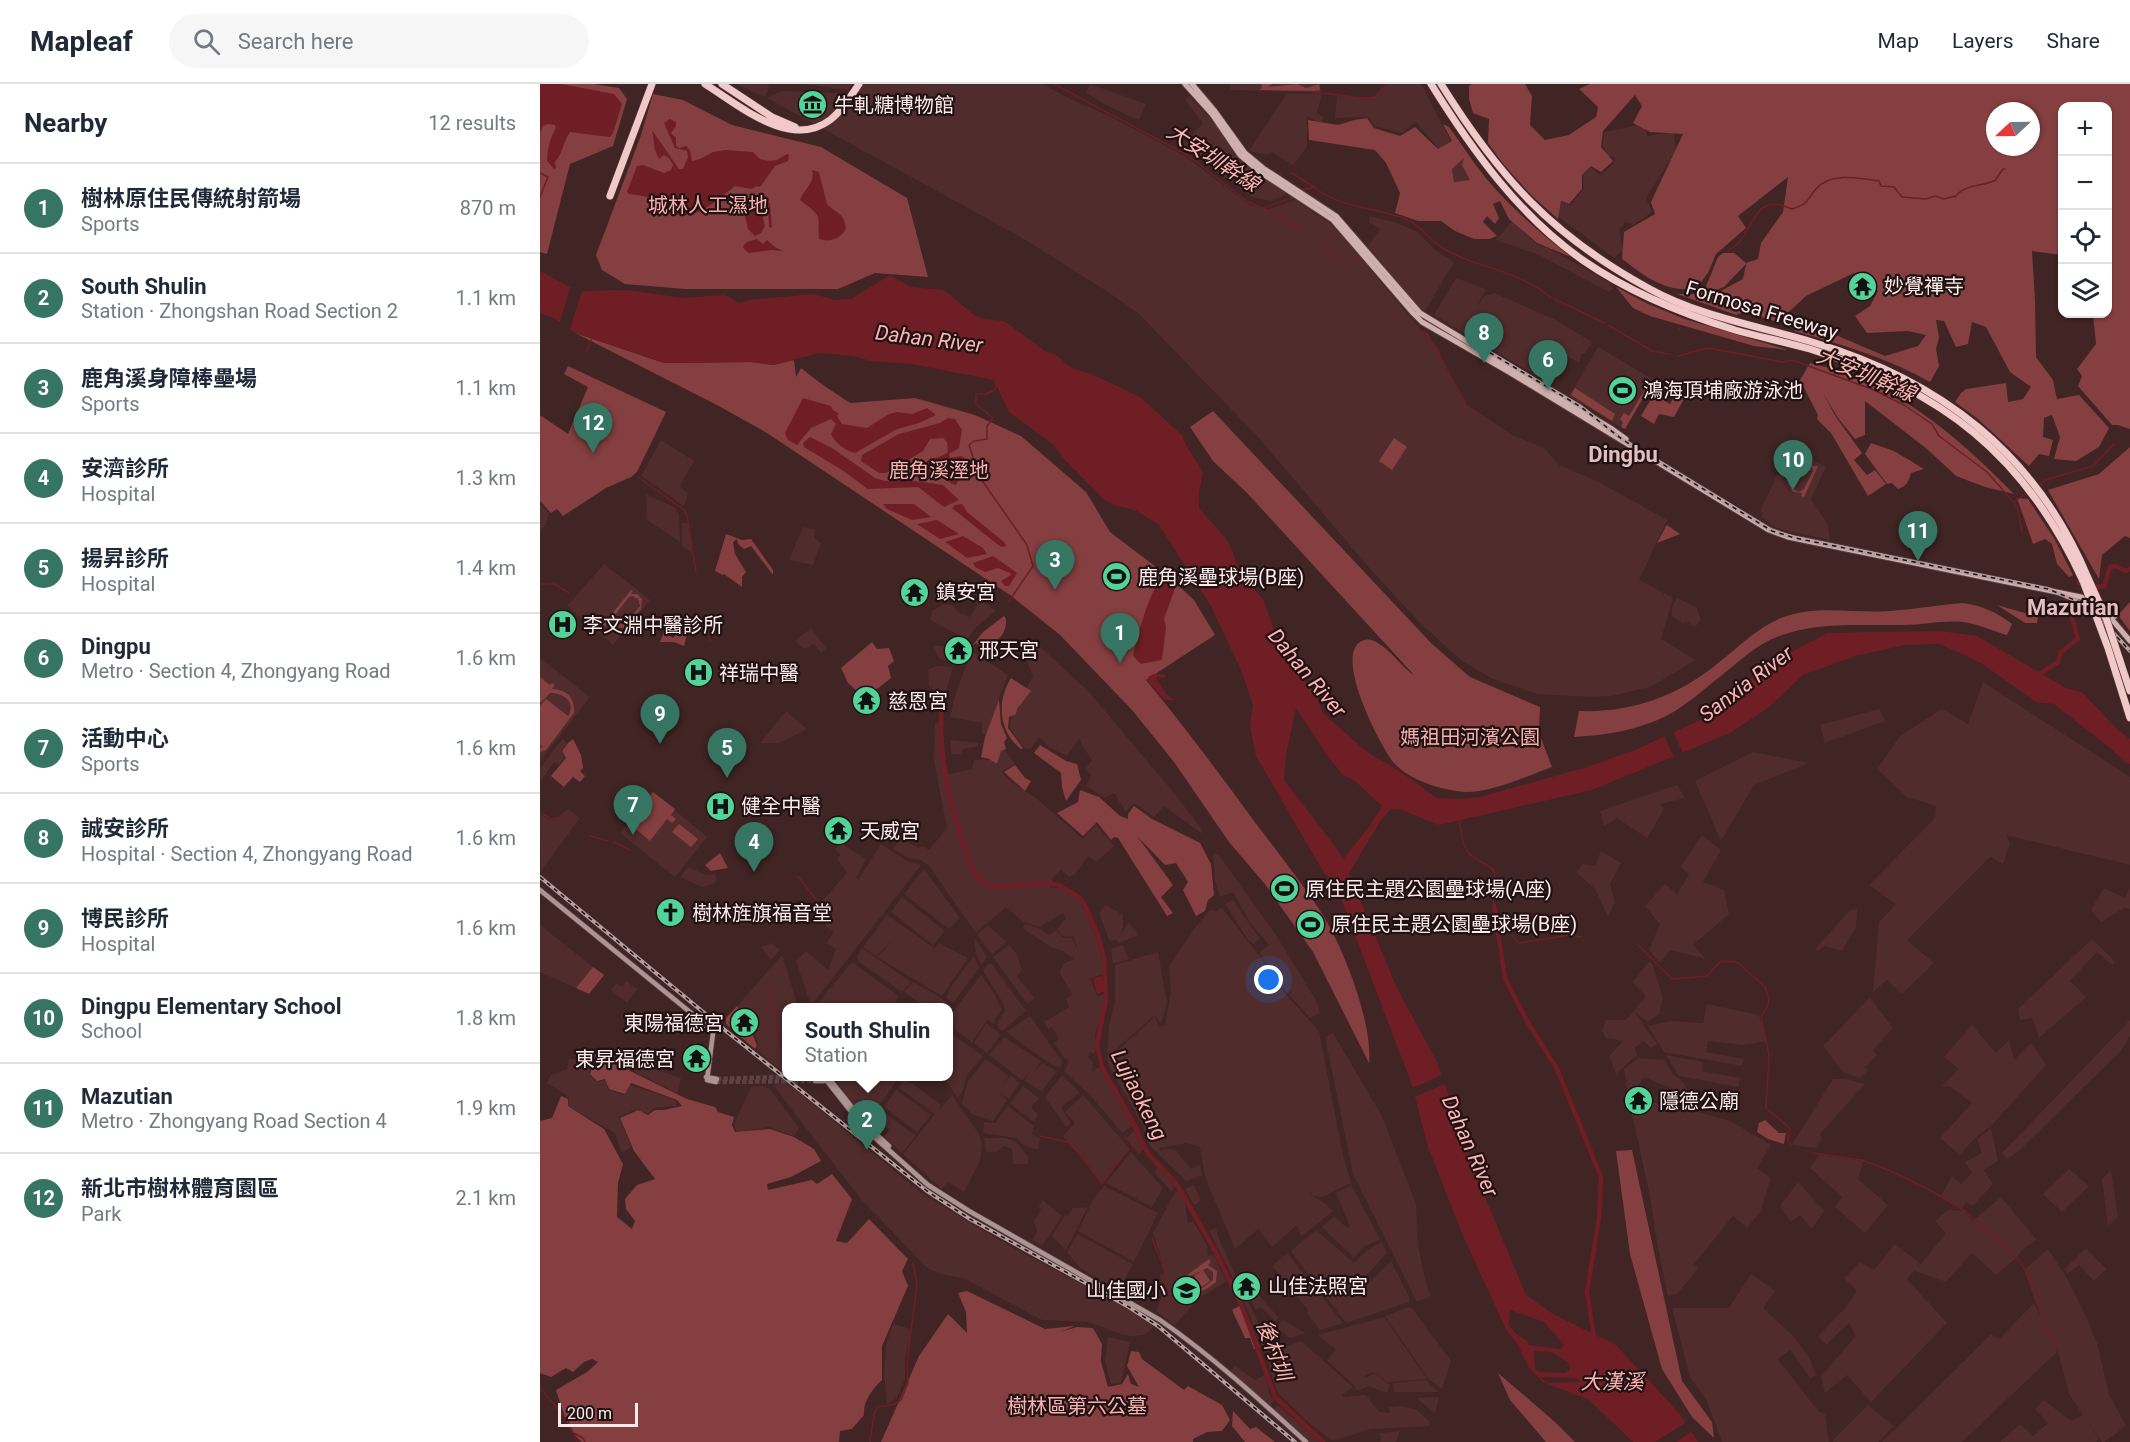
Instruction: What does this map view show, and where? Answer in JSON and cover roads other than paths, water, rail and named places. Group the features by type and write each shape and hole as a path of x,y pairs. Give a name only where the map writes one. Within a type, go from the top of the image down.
{"highway":[{"path":"610,196 652,84"},
{"path":"626,156 658,84"},
{"path":"703,84 779,128 793,130 820,126 833,118 858,84"},
{"path":"716,84 742,98"},
{"path":"722,84 782,123 795,127 806,127 818,124 832,116 858,84"},
{"name":"Formosa Freeway","path":"1431,84 1494,176 1527,212 1584,261 1671,308 1736,330 1829,356 1902,385 1961,422 2005,462 2038,501 2086,580 2106,618 2130,691"},
{"name":"Formosa Freeway","path":"1441,84 1483,148 1529,201 1593,255 1648,289 1691,307 1843,352 1908,379 1965,417 2011,458 2039,491 2077,550 2130,718"},
{"path":"1446,84 1483,148"}],"main road":[{"path":"1185,84 1212,114 1240,156 1260,172 1336,216 1407,300 1426,318 1774,529 1793,535 2061,590 2097,600 2106,606 2130,635"},
{"path":"1192,84 1221,118 1245,153 1300,195"},
{"path":"2076,594 2087,598 2104,610 2130,641"},
{"path":"540,890 713,1033 706,1078 717,1080"},
{"path":"829,1081 867,1126 899,1156 958,1204 1150,1313 1181,1334 1306,1442"}],"water":[{"path":"540,84 561,84 614,94 622,104 613,133 610,137 570,132 555,162 556,168 554,169 547,161 547,157 556,128 555,125 547,124 543,126 540,134"},
{"path":"670,119 676,122 671,133 676,138 676,146 679,148 686,146 690,150 692,161 713,152 725,150 753,152 760,159 769,161 777,160 787,154 789,155 788,161 775,166 760,187 756,186 752,189 735,186 703,210 675,215 665,211 651,199 627,192 637,166 643,165 664,173 671,170 673,165 669,158 664,155 659,159 652,130 679,169 683,169 688,157 687,151 675,148 664,123"},
{"path":"812,170 819,172 827,204 841,216 845,223 844,232 835,239 819,239 817,216 800,200 811,183"},
{"path":"766,201 770,204 772,228 769,227 768,207 766,206 763,218 765,226 761,233 755,236 748,229 742,202"},
{"path":"757,239 763,244 767,240 783,251 749,253 744,249 743,246 747,242"},
{"path":"540,271 577,291 628,290 683,298 725,295 739,303 814,294 835,300 851,299 890,275 911,287 944,290 974,315 984,319 1004,321 1045,351 1055,354 1070,367 1096,376 1140,397 1182,435 1203,472 1199,508 1228,541 1242,576 1263,599 1274,630 1304,680 1317,696 1323,713 1368,753 1395,768 1437,798 1480,797 1587,767 1635,750 1700,720 1768,665 1827,633 1941,631 1977,636 2066,688 2082,692 2118,730 2130,739 2130,764 2054,704 2036,702 1981,663 1940,644 1906,645 1855,656 1803,675 1768,708 1730,733 1592,790 1439,825 1399,809 1391,809 1381,820 1349,873 1397,988 1437,1062 1479,1183 1526,1295 1553,1314 1616,1345 1680,1414 1698,1442 1633,1442 1588,1399 1544,1383 1529,1368 1518,1345 1507,1331 1463,1236 1428,1147 1412,1085 1337,888 1324,873 1256,756 1250,726 1253,705 1241,670 1211,606 1159,525 1137,511 1103,499 1064,459 1054,445 1009,412 994,380 912,364 870,361 854,356 819,353 774,365 751,362 664,363 573,332 554,318 540,313","holes":["1296,708 1342,774 1355,781 1382,806 1369,827 1343,859 1284,780 1286,755","1510,1310 1544,1322 1564,1345 1561,1349 1528,1345 1528,1342 1515,1333 1509,1325","1534,1351 1552,1352 1569,1363 1570,1370 1565,1373 1539,1372 1535,1369","1541,1377 1576,1378 1581,1382 1546,1383"]},
{"path":"803,398 831,406 839,413 837,416 842,424 867,428 889,414 897,412 912,414 927,408 936,415 897,429 855,453 835,440 831,434 836,424 831,419 811,428 797,445 788,440 785,433"},
{"path":"948,418 955,419 962,430 959,448 949,454 950,458 961,456 964,458 964,469 956,485 919,470 926,462 948,452 947,442 943,438 930,439 923,451 886,473 879,473 861,461 862,455 899,434 940,423"},
{"path":"810,437 832,448 875,478 885,481 908,480 943,485 959,500 944,507 918,487 868,489 804,447 803,443"},
{"path":"883,504 914,504 931,517 912,520 887,509"},
{"path":"962,504 967,512 1006,546 1002,547 997,544 952,508"},
{"path":"937,520 959,534 940,539 917,524"},
{"path":"963,536 983,548 987,554 967,558 945,542"},
{"path":"993,556 1017,573 1009,586 1005,586 1001,581 1011,575 1010,573 998,568 985,572 975,567 973,563"},
{"path":"1164,580 1175,588 1164,619 1166,627 1162,660 1141,664 1133,656 1137,638 1155,589 1159,581"},
{"path":"1153,674 1166,676 1157,677 1157,680 1167,695 1175,700 1165,700 1148,681 1148,677"},
{"path":"1102,976 1105,991 1097,994 1093,978"}],"waterway":[{"name":"大安圳幹線","path":"1054,84 1189,156 1248,202 1263,208 1294,197"},
{"path":"1313,93 1369,98 1381,94 1389,84"},
{"path":"1996,179 2005,169"},
{"path":"540,173 548,177 540,197"},
{"path":"1292,173 1314,187"},
{"path":"1728,251 1738,244 1761,209 1768,205 1792,209 1798,207 1807,202 1822,184 1837,178 1879,181 1881,186 1894,187 1902,197 1926,199 1935,196 1944,199 1955,196"},
{"path":"1955,197 1964,189 1996,180"},
{"name":"大安圳幹線","path":"1303,190 1314,187 1347,204 1408,220 1444,249 1457,256 1513,275 1551,298"},
{"path":"1264,208 1305,231"},
{"path":"1322,247 1340,260 1348,261 1359,257"},
{"path":"1696,300 1700,293"},
{"name":"大安圳幹線","path":"1554,299 1605,323"},
{"name":"大安圳幹線","path":"1608,325 1652,351 1668,354"},
{"path":"1423,333 1438,349 1440,357 1467,406 1479,414"},
{"path":"586,352 593,336"},
{"name":"大安圳幹線","path":"1678,356 1708,348 1782,362 1792,360 1874,390 1904,405 1932,424 1939,436 1987,472 2017,506 2022,532"},
{"name":"Lujiaokeng","path":"994,380 995,390 986,394 976,394 976,404 993,418 987,426 987,439 974,441 969,445 979,476 1027,545 1033,566 1009,601"},
{"path":"2041,485 2045,480 2093,466 2114,444"},
{"path":"638,477 684,510 687,515 696,572"},
{"path":"2014,502 2025,494"},
{"path":"2078,583 2095,587 2104,586 2110,567 2115,566 2126,571 2130,569"},
{"path":"540,584 554,584 569,593"},
{"path":"2038,675 2058,662 2061,652 2078,639 2066,597"},
{"path":"705,618 710,641"},
{"name":"Lujiaokeng","path":"942,701 944,766 953,808 972,870 988,885 1001,887 1047,883 1059,885 1079,897 1084,903 1098,935 1104,958 1106,1000 1097,1045 1102,1067 1133,1122 1144,1147 1175,1182 1213,1247 1241,1304 1275,1397 1323,1442"},
{"path":"540,813 554,820 563,818 572,826"},
{"path":"1459,819 1463,843 1469,854 1494,870 1493,901 1495,907 1505,927 1519,943 1570,935 1582,937"},
{"path":"590,836 608,841"},
{"path":"614,842 630,850"},
{"path":"798,876 829,917"},
{"path":"1494,906 1505,978 1527,1021 1557,1069 1601,1177 1599,1218 1587,1292 1594,1337"},
{"path":"1637,944 1672,979 1707,976 1721,961 1737,962 1765,987 1769,998 1761,1017 1769,1055 1766,1108 1790,1128 1788,1139 1791,1145"},
{"path":"769,989 774,1022 782,1042"},
{"path":"998,1027 1002,1030"},
{"path":"1040,1136 1068,1142 1102,1184 1123,1155"},
{"path":"1125,1137 1138,1152"},
{"path":"1812,1153 1862,1160 1893,1172 1965,1211 2019,1260 2036,1288 2042,1318 2057,1351"},
{"name":"後村圳","path":"1183,1191 1235,1287 1275,1395 1325,1442"},
{"path":"1152,1238 1165,1271 1162,1302"},
{"path":"870,1442 874,1414 878,1407 895,1404 901,1400 908,1383 907,1363 917,1284 913,1263"},
{"path":"540,1388 568,1421 577,1442"},
{"path":"574,1433 583,1438 585,1442"}],"tunnel":[{"path":"717,1079 782,1077"},
{"path":"716,1082 815,1081"}],"railway":[{"path":"1482,348 1581,407 1623,440 1772,531 1795,538 2048,589 2077,601 2093,611 2130,651"},
{"path":"540,877 782,1076"},
{"path":"789,1081 927,1191 970,1219 1129,1307 1158,1326 1295,1442"}],"place":[{"name":"牛軋糖博物館","path":"813,105"},
{"name":"妙覺禪寺","path":"1863,286"},
{"name":"誠安診所","path":"1484,363"},
{"name":"Dingpu","path":"1548,390"},
{"name":"鴻海頂埔廠游泳池","path":"1622,390"},
{"name":"新北市樹林體育園區","path":"593,453"},
{"name":"Dingpu Elementary School","path":"1793,490"},
{"name":"Mazutian","path":"1918,561"},
{"name":"鹿角溪壘球場(B座)","path":"1117,577"},
{"name":"鹿角溪身障棒壘場","path":"1055,590"},
{"name":"鎮安宮","path":"915,592"},
{"name":"李文淵中醫診所","path":"562,625"},
{"name":"邢天宮","path":"958,650"},
{"name":"樹林原住民傳統射箭場","path":"1120,663"},
{"name":"祥瑞中醫","path":"698,673"},
{"name":"慈恩宮","path":"867,701"},
{"name":"博民診所","path":"660,744"},
{"name":"揚昇診所","path":"727,778"},
{"name":"健全中醫","path":"720,806"},
{"name":"天威宮","path":"839,831"},
{"name":"活動中心","path":"633,835"},
{"name":"安濟診所","path":"754,872"},
{"name":"原住民主題公園壘球場(A座)","path":"1284,889"},
{"name":"樹林旌旗福音堂","path":"671,913"},
{"name":"原住民主題公園壘球場(B座)","path":"1310,924"},
{"name":"東陽福德宮","path":"745,1023"},
{"name":"東昇福德宮","path":"696,1059"},
{"name":"隱德公廟","path":"1638,1101"},
{"name":"South Shulin","path":"867,1150"},
{"name":"山佳法照宮","path":"1247,1286"},
{"name":"山佳國小","path":"1187,1290"}],"district":[{"name":"Dingbu","path":"1623,454"},
{"name":"Mazutian","path":"2073,607"}],"park label":[{"name":"城林人工濕地","path":"708,205"},
{"name":"鹿角溪溼地","path":"939,470"},
{"name":"媽祖田河濱公園","path":"1470,737"},
{"name":"樹林區第六公墓","path":"1077,1406"}],"water label":[{"name":"Dahan River","path":"929,339"},
{"name":"Dahan River","path":"1307,673"},
{"name":"Sanxia River","path":"1746,684"},
{"name":"Dahan River","path":"1470,1146"},
{"name":"大漢溪","path":"1612,1382"}]}
